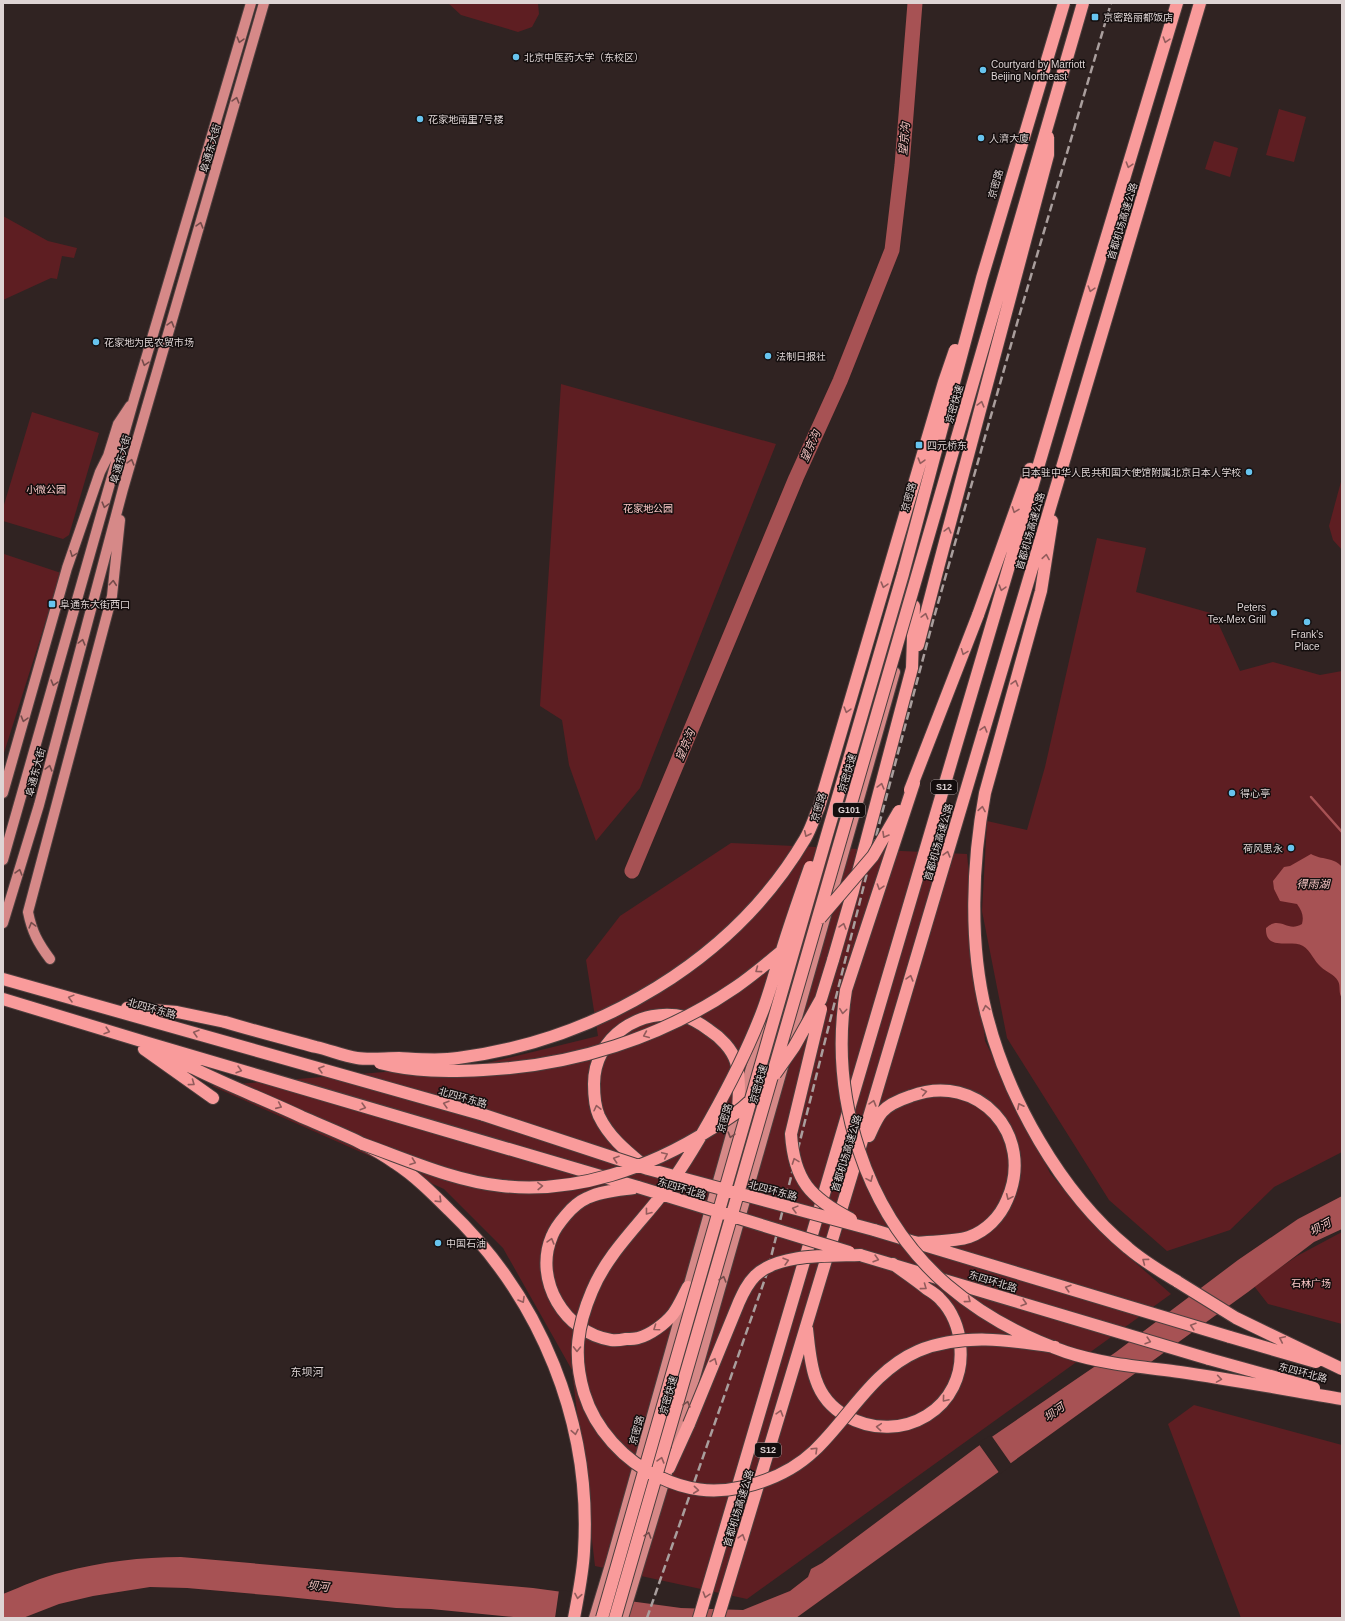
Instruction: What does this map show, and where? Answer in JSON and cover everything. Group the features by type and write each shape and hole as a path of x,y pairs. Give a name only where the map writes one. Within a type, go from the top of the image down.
{"highway":[{"name":"京密快速","path":"602,1618 903,574 982,278 1064,3"},
{"name":"京密快速","path":"615,1618 1083,3"},
{"name":"首都机场高速公路","path":"698,1618 1075,342 1177,3"},
{"name":"首都机场高速公路","path":"718,1618 730,1574 858,1154 1200,3"},
{"path":"148,1043 193,1068 363,1144 445,1174 502,1186 541,1186 594,1180 650,1162 697,1138 731,1117 768,1084 785,1062 810,1020 821,999 833,960 853,891 1048,155 1048,123"},
{"path":"357,1058 456,1058 492,1053 557,1036 647,994 679,974 726,935 746,916 783,873 806,838 819,807 944,382 982,278"},
{"path":"1075,342 978,615 914,783 846,990 842,1015 843,1073 846,1102 852,1132 863,1163 881,1202 902,1235 922,1260 947,1285 990,1317 1024,1334 1074,1354 1126,1365 1342,1399"},
{"path":"1059,476 1041,591 985,793 979,826 975,888 976,942 986,1012 996,1045 1005,1073 1020,1107 1066,1182 1105,1228 1149,1264 1236,1318 1342,1369"},
{"path":"912,668 914,606"},
{"path":"97,1005 176,1012 225,1022 389,1066 435,1071 497,1069 538,1064 610,1049 668,1025 701,1008 736,987 801,936 821,917 873,856 914,783"},
{"path":"826,838 812,860 796,905 762,1013 710,1120 668,1187 605,1267 592,1292 583,1314 578,1338 577,1357 584,1394 591,1412 599,1425 618,1449 629,1459 652,1474 688,1489 706,1491 734,1489 773,1478 800,1463 825,1440 882,1373 916,1352 940,1344 966,1339 1024,1342 1055,1347"},
{"path":"833,960 791,1134 793,1154 801,1176 808,1189 827,1206 874,1230"},
{"name":"北四环东路","path":"3,980 97,1005 484,1115 648,1169 874,1230 915,1243"},
{"path":"3,999 638,1187"},
{"path":"648,1169 618,1143 607,1130 598,1114 594,1095 596,1062 607,1044 622,1029 638,1019 655,1015 674,1016 686,1017 701,1024 717,1035 736,1060 739,1078 738,1110"},
{"path":"126,1036 213,1098"},
{"path":"858,1154 882,1112 903,1098 923,1091 943,1090 969,1096 985,1104 1000,1118 1012,1142 1015,1159 1015,1174 1012,1190 1006,1204 985,1229 968,1237 915,1243"},
{"path":"363,1144 395,1163 420,1182 467,1227 487,1250 522,1299 555,1367 573,1422 582,1483 585,1523 584,1551 582,1574 574,1618"},
{"path":"638,1187 607,1192 587,1198 572,1208 560,1223 552,1236 548,1251 547,1264 549,1280 554,1296 562,1311 576,1326 593,1335 612,1340 638,1338 656,1329 673,1314 688,1287"},
{"name":"东四环北路","path":"638,1187 1209,1359 1342,1396"},
{"name":"东四环北路","path":"915,1243 1342,1369"},
{"path":"669,1468 689,1424 738,1302 746,1287 756,1275 771,1266 804,1256 860,1255"},
{"path":"806,1326 811,1362 816,1380 827,1400 839,1412 867,1426 882,1428 899,1427 917,1421 932,1412 946,1399 956,1383 961,1365 959,1332 951,1314 941,1300 893,1264"}],"main road":[{"name":"阜通东大街","path":"3,860 92,553 134,400 251,3"},
{"name":"阜通东大街","path":"3,922 39,805 123,488 264,3"},
{"name":"京密路","path":"594,1618 738,1110 850,744 890,606 1003,202 1061,3"},
{"name":"G101","path":"623,1618 669,1468 914,606 1026,205 1088,3"},
{"path":"3,793 67,568 100,472 108,456 118,424 134,400"},
{"path":"50,959 38,943 28,912 112,596 123,488"}],"green space":[{"path":"448,3 538,3 539,14 532,27 518,32 461,15"},
{"path":"1279,109 1306,117 1294,162 1266,155"},
{"path":"1214,141 1238,148 1230,177 1205,169"},
{"path":"3,216 48,241 77,248 74,258 62,256 57,279 51,278 3,300"},
{"name":"花家地公园","path":"561,384 776,444 640,788 596,841 569,765 562,720 540,706"},
{"name":"小微公园","path":"32,412 99,433 69,535 63,539 3,521 3,508"},
{"path":"1342,478 1342,550 1333,540 1329,526"},
{"path":"1097,538 1146,548 1136,592 1214,614 1240,671 1273,662 1320,675 1342,671 1342,1152 1274,1187 1230,1230 1167,1251 1109,1200 1007,1038 982,911 987,821 1027,830 1045,767"},
{"path":"4,554 61,573 3,756 3,558"},
{"path":"731,843 967,854 985,1041 1050,1173 1097,1229 1171,1294 747,1599 595,1566 572,1370 503,1248 444,1189 212,1086 483,1064 598,1036 586,960 620,916"},
{"name":"石林广场","path":"1342,1232 1342,1324 1268,1304 1254,1286 1297,1256"},
{"path":"1194,1405 1342,1445 1342,1618 1241,1618 1168,1424"}],"water":[{"name":"得雨湖","path":"1311,854 1331,860 1342,867 1342,998 1339,983 1332,975 1319,965 1306,948 1298,944 1274,942 1270,940 1267,935 1266,928 1271,924 1280,923 1292,927 1302,924 1303,916 1297,904 1280,901 1274,889 1273,881 1284,867 1290,866"},
{"name":"坝河","path":"1342,1196 1342,1229 1314,1242 1248,1292 796,1618 524,1618 431,1609 396,1608 187,1588 150,1587 93,1596 59,1604 23,1618 3,1618 3,1594 48,1576 77,1568 107,1563 137,1559 181,1557 533,1588 681,1608 743,1610 790,1591 808,1577 811,1569 822,1563 977,1447 1116,1352 1238,1260 1298,1219"}],"pier":[{"path":"991,1435 1012,1465 1000,1474 978,1443"},
{"path":"559,1590 632,1599 626,1618 555,1618"}],"waterway":[{"name":"望京沟","path":"632,871 796,478 840,381 892,250 902,165 915,3"},
{"path":"1311,797 1342,832"}],"railway":[{"path":"647,1618 767,1273 880,821 933,621 1018,320 1111,3"}],"place":[{"name":"京密路丽都饭店","path":"1095,17"},
{"name":"北京中医药大学（东校区）","path":"516,57"},
{"name":"Courtyard by Marriott Beijing Northeast","path":"983,70"},
{"name":"花家地南里7号楼","path":"420,119"},
{"name":"人濟大廈","path":"981,138"},
{"name":"花家地为民农贸市场","path":"96,342"},
{"name":"法制日报社","path":"768,356"},
{"name":"四元桥东","path":"919,445"},
{"name":"日本驻中华人民共和国大使馆附属北京日本人学校","path":"1249,472"},
{"name":"阜通东大街西口","path":"52,604"},
{"name":"Peters Tex-Mex Grill","path":"1274,613"},
{"name":"Frank's Place","path":"1307,622"},
{"name":"得心亭","path":"1232,793"},
{"name":"荷风思永","path":"1291,848"},
{"name":"中国石油","path":"438,1243"}],"district":[{"name":"东坝河","path":"307,1372"}]}
